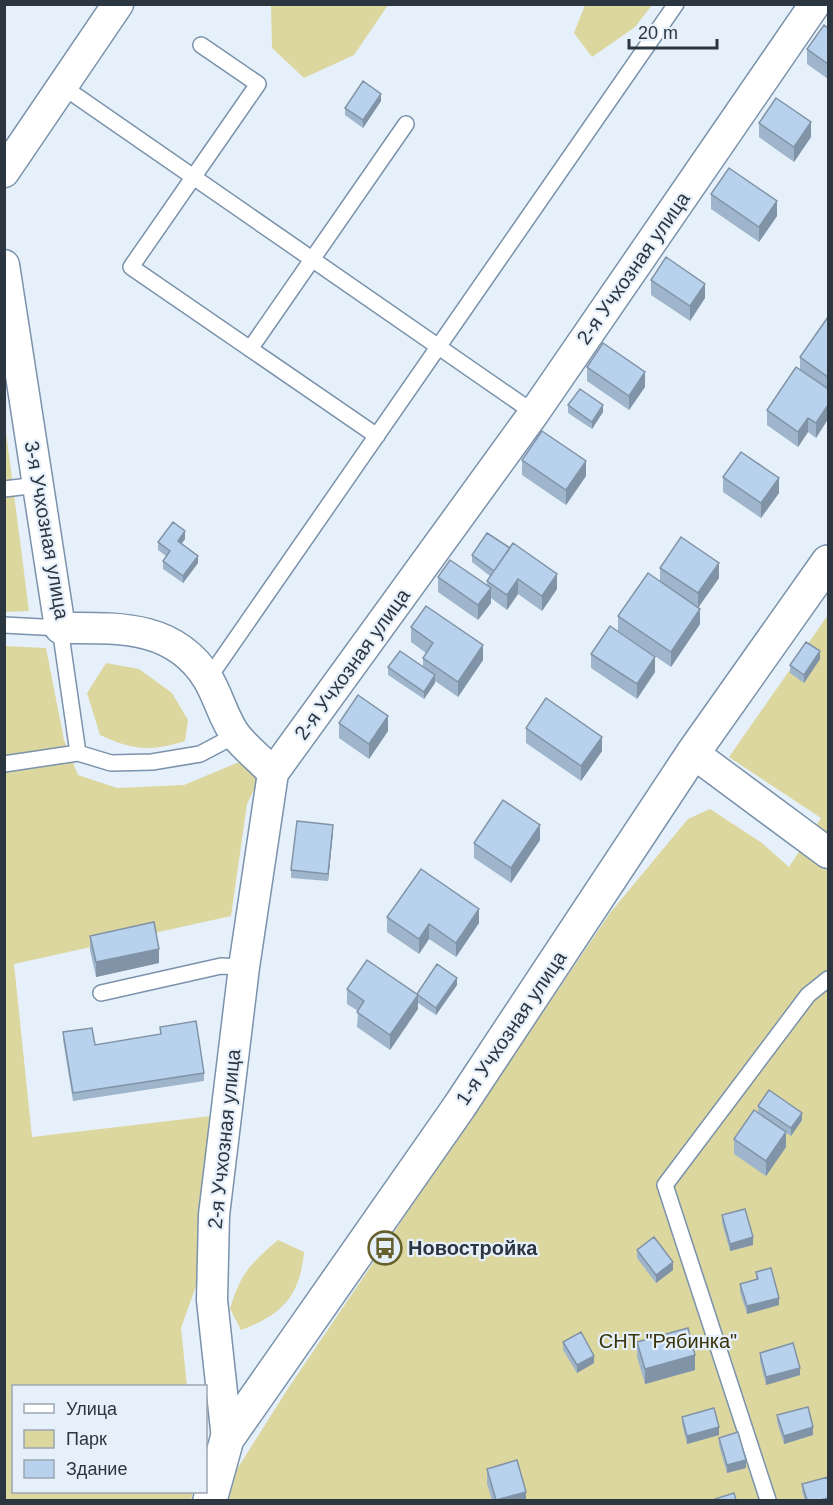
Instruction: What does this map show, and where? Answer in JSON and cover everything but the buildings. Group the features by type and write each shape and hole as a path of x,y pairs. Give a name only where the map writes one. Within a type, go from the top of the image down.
{"street":[{"path":"4,172 118,4"},
{"name":"2-я Учхозная улица","path":"227,1439 212,1300 214,1215 244,967 264,820 273,773 534,413 815,4"},
{"name":"3-я Учхозная улица","path":"4,265 60,628 125,629 166,640 191,655 208,680 236,735 273,773"},
{"name":"1-я Учхозная улица","path":"210,1500 227,1439 459,1107 693,753 828,562"},
{"path":"693,753 828,853"}],"lane":[{"path":"208,680 676,4"},
{"path":"201,45 258,84 131,267 377,436"},
{"path":"62,86 534,413"},
{"path":"250,349 406,124"},
{"path":"4,489 38,485"},
{"path":"4,625 60,628 78,753"},
{"path":"4,764 78,753 111,763 152,762 200,754 236,735"},
{"path":"101,993 221,966 244,967"},
{"path":"768,1500 665,1185 808,995 828,979"}],"green space":[{"path":"271,4 388,5 354,55 304,78 272,48"},
{"path":"585,4 652,5 635,27 592,57 574,33"},
{"path":"5,424 29,611 5,612"},
{"name":"СНТ \"Рябинка\"","path":"828,615 828,1500 229,1500 232,1477 287,1390 610,913 688,819 710,809 762,843 789,867 821,818 729,757"},
{"path":"5,646 46,648 64,740 78,775 117,788 184,785 244,760 259,779 247,804 231,916 14,964 32,1137 211,1116 200,1275 181,1328 187,1385 12,1385 12,1493 193,1493 191,1500 5,1500"},
{"path":"106,663 139,669 172,693 188,720 185,741 162,747 142,748 122,744 100,735 87,693"},
{"path":"278,1240 304,1252 298,1281 293,1292 278,1310 268,1318 241,1330 230,1309 238,1287 248,1270"}],"place":[{"name":"Новостройка","path":"385,1248"}]}
